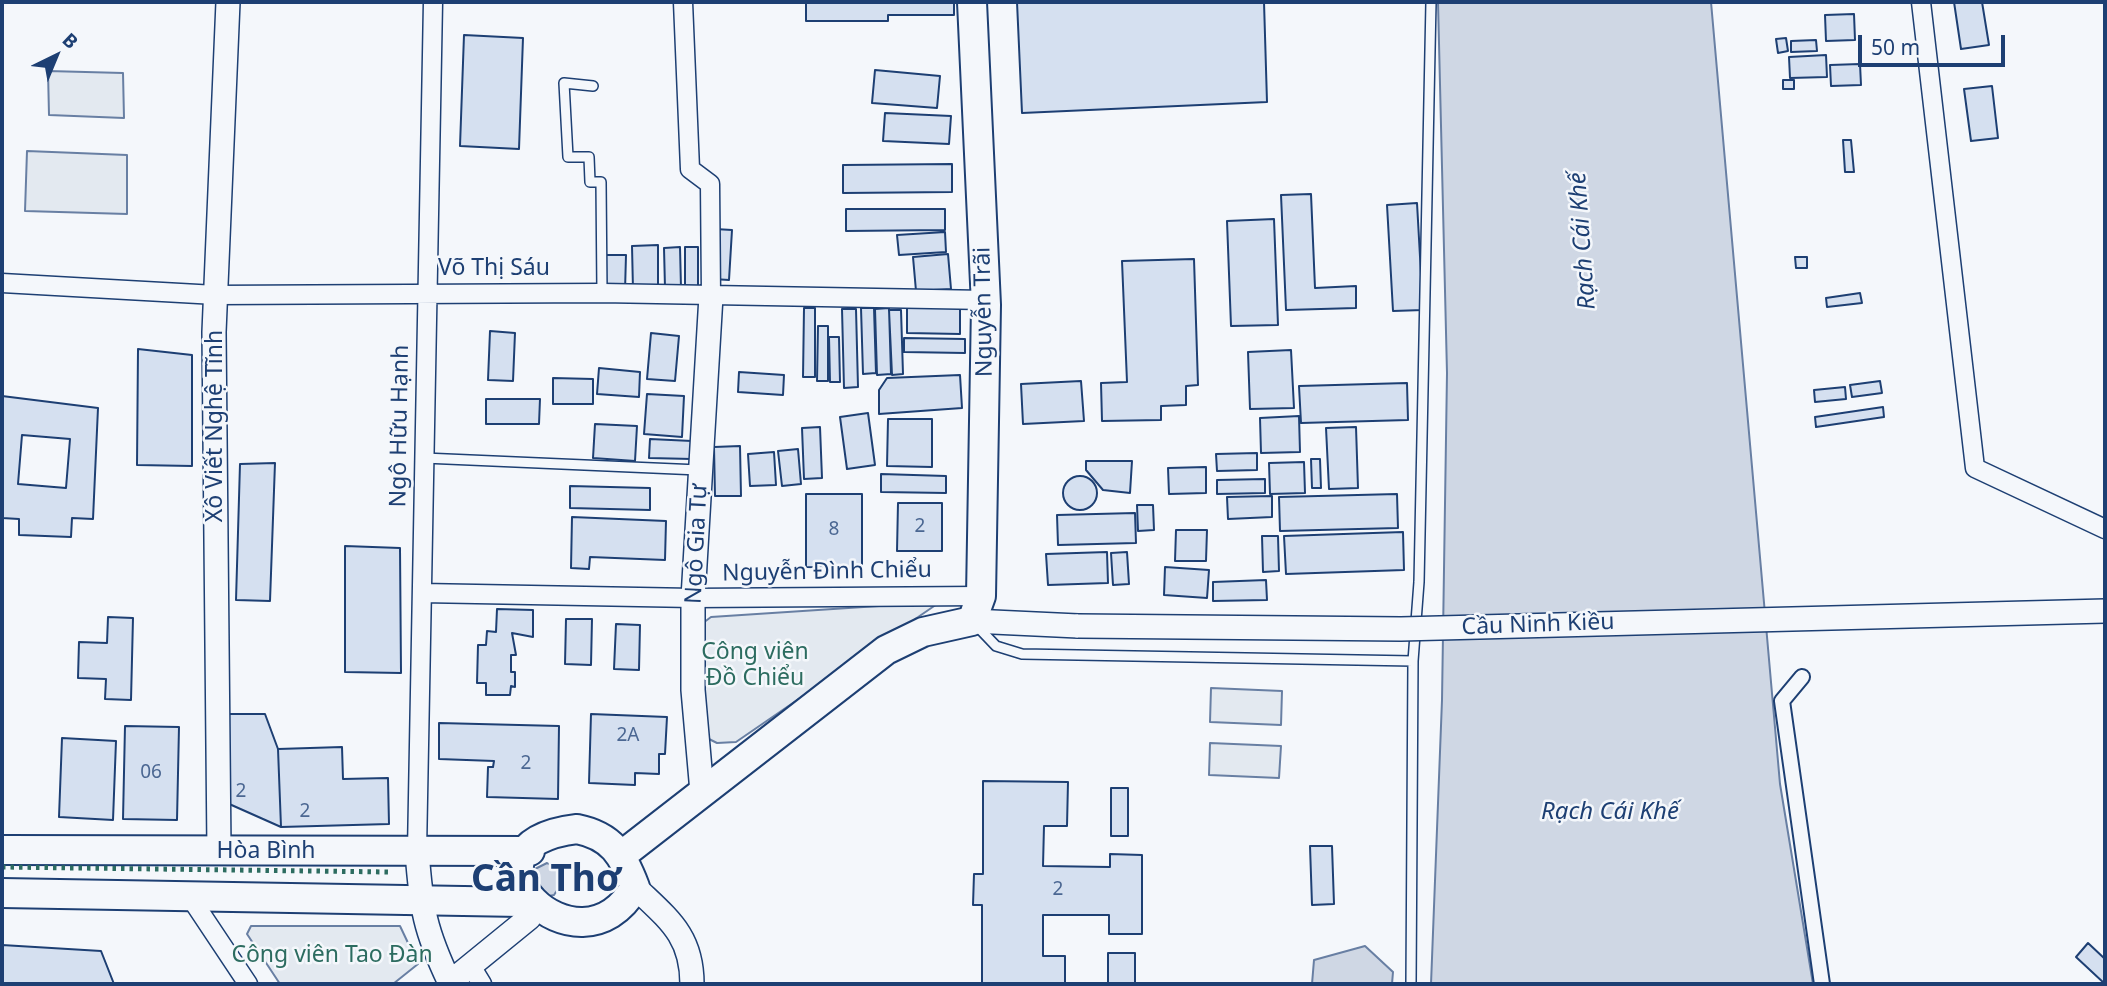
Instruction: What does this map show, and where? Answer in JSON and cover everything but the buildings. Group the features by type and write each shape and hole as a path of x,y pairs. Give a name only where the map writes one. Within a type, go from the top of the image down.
{"main road":[{"name":"Nguyễn Trãi","path":"972,2 986,300 976,608"},
{"path":"622,855 886,650 976,608"},
{"path":"577,829 595,833 610,842 622,855 635,887 626,910 615,926 600,937 581,942 561,940 543,932 525,910 519,884 522,867 530,851 543,839 559,831 577,829"},
{"name":"Hòa Bình","path":"2,850 530,851"},
{"name":"Hòa Bình","path":"2,893 420,901 525,910"}],"street":[{"name":"Xô Viết Nghệ Tĩnh","path":"219,851 216,295 228,2"},
{"name":"Ngô Hữu Hạnh","path":"417,851 433,2"},
{"path":"683,2 690,169 710,184 711,296"},
{"path":"1921,2 1975,468 2105,528"},
{"name":"Võ Thị Sáu","path":"2,283 216,295 602,293 986,300"},
{"name":"Ngô Gia Tự","path":"702,792 693,690 693,598 711,296"},
{"name":"Nguyễn Đình Chiểu","path":"422,593 693,598 976,608"},
{"name":"Cầu Ninh Kiều","path":"976,608 1078,626 1401,629 2105,611"},
{"path":"1802,677 1782,701 1822,984"},
{"path":"417,851 420,901 428,936 450,984 477,975 525,910"},
{"path":"635,887 684,938 692,960 692,984"},
{"path":"190,897 248,984"}],"lane":[{"path":"1411,984 1413,661 1419,582 1431,2"},
{"path":"593,86 564,83 568,157 589,157 590,182 601,182 602,293"},
{"path":"424,458 701,471"},
{"path":"976,608 996,646 1022,654 1413,661"}],"green space":[{"path":"48,71 123,73 124,118 49,115"},
{"path":"27,151 127,155 127,214 25,211"},
{"name":"Công viên Đồ Chiểu","path":"940,602 736,742 717,743 705,737 703,623 711,617"},
{"path":"1211,688 1282,691 1281,725 1210,722"},
{"path":"1210,743 1281,746 1279,778 1209,775"},
{"name":"Công viên Tao Đàn","path":"251,926 400,926 418,964 393,984 280,984 247,934"}],"water":[{"name":"Rạch Cái Khế","path":"1438,2 1711,2 1780,784 1813,984 1431,984 1442,700 1447,373"},
{"path":"547,863 560,871 563,881 554,895 544,897 531,871"},
{"path":"1365,946 1393,972 1392,984 1312,984 1314,960"}],"hedge":[{"path":"2,867 388,872"}],"district":[{"name":"Cần Thơ","path":"546,880"}]}
